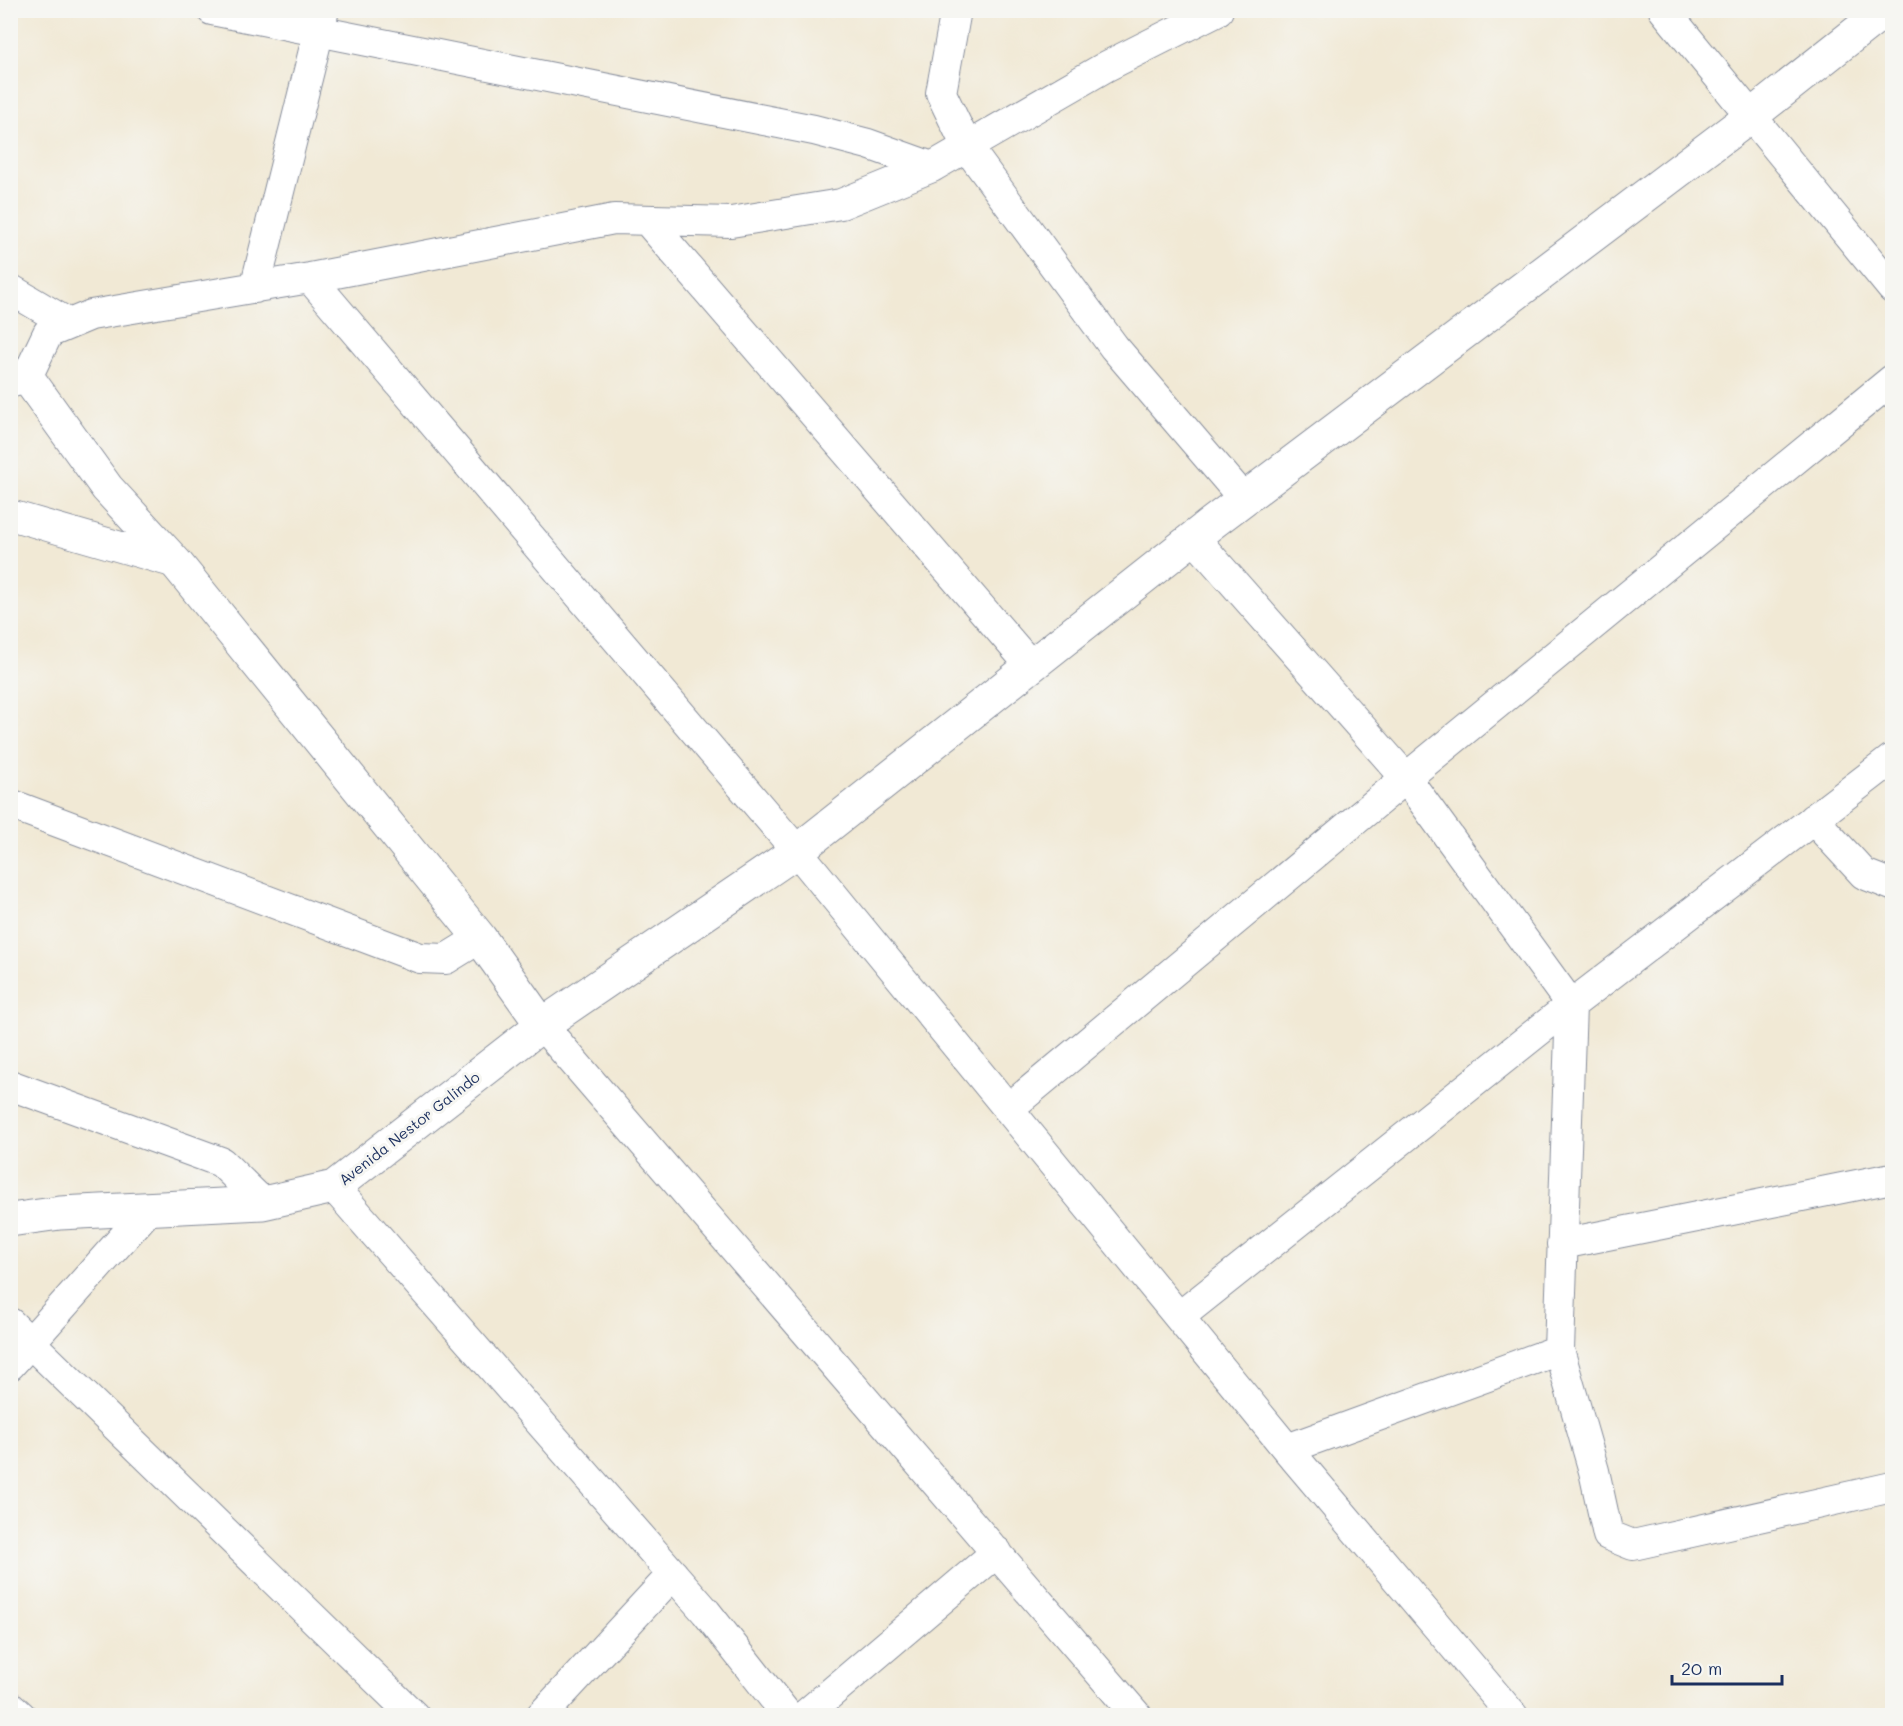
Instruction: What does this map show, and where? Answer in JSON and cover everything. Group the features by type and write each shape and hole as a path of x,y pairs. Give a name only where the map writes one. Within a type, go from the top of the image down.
{"street":[{"path":"212,10 321,21 814,130 868,144 932,167"},
{"path":"957,10 941,93 967,147 1114,347 1244,499"},
{"path":"1137,1716 542,1025 480,938 176,563 107,488 19,379 48,333 91,315 310,278 614,219 731,222 841,204 932,167 1107,66 1218,10"},
{"path":"1664,10 1893,288"},
{"name":"Avenida Nestor Galindo","path":"10,1220 60,1213 263,1203 334,1186 542,1025 797,851 1244,499 1751,116 1885,10"},
{"path":"255,288 321,21"},
{"path":"647,220 1031,666"},
{"path":"310,278 797,851 1287,1449 1513,1716"},
{"path":"10,289 69,324"},
{"path":"1008,1109 1406,778 1893,380"},
{"path":"10,515 176,563"},
{"path":"1194,538 1406,778 1571,1005 1559,1350 1594,1471 1608,1535 1633,1545 1893,1487"},
{"path":"1179,1317 1571,1005 1893,759"},
{"path":"10,804 420,958 446,959 480,938"},
{"path":"1813,819 1864,874 1893,885"},
{"path":"10,1085 221,1162 263,1203"},
{"path":"1562,1244 1893,1178"},
{"path":"334,1186 706,1612 788,1716"},
{"path":"10,1365 21,1334 149,1209"},
{"path":"21,1334 414,1716"},
{"path":"1287,1449 1559,1350"},
{"path":"804,1716 997,1552"},
{"path":"542,1716 673,1574"},
{"path":"10,1706 21,1716"}]}
